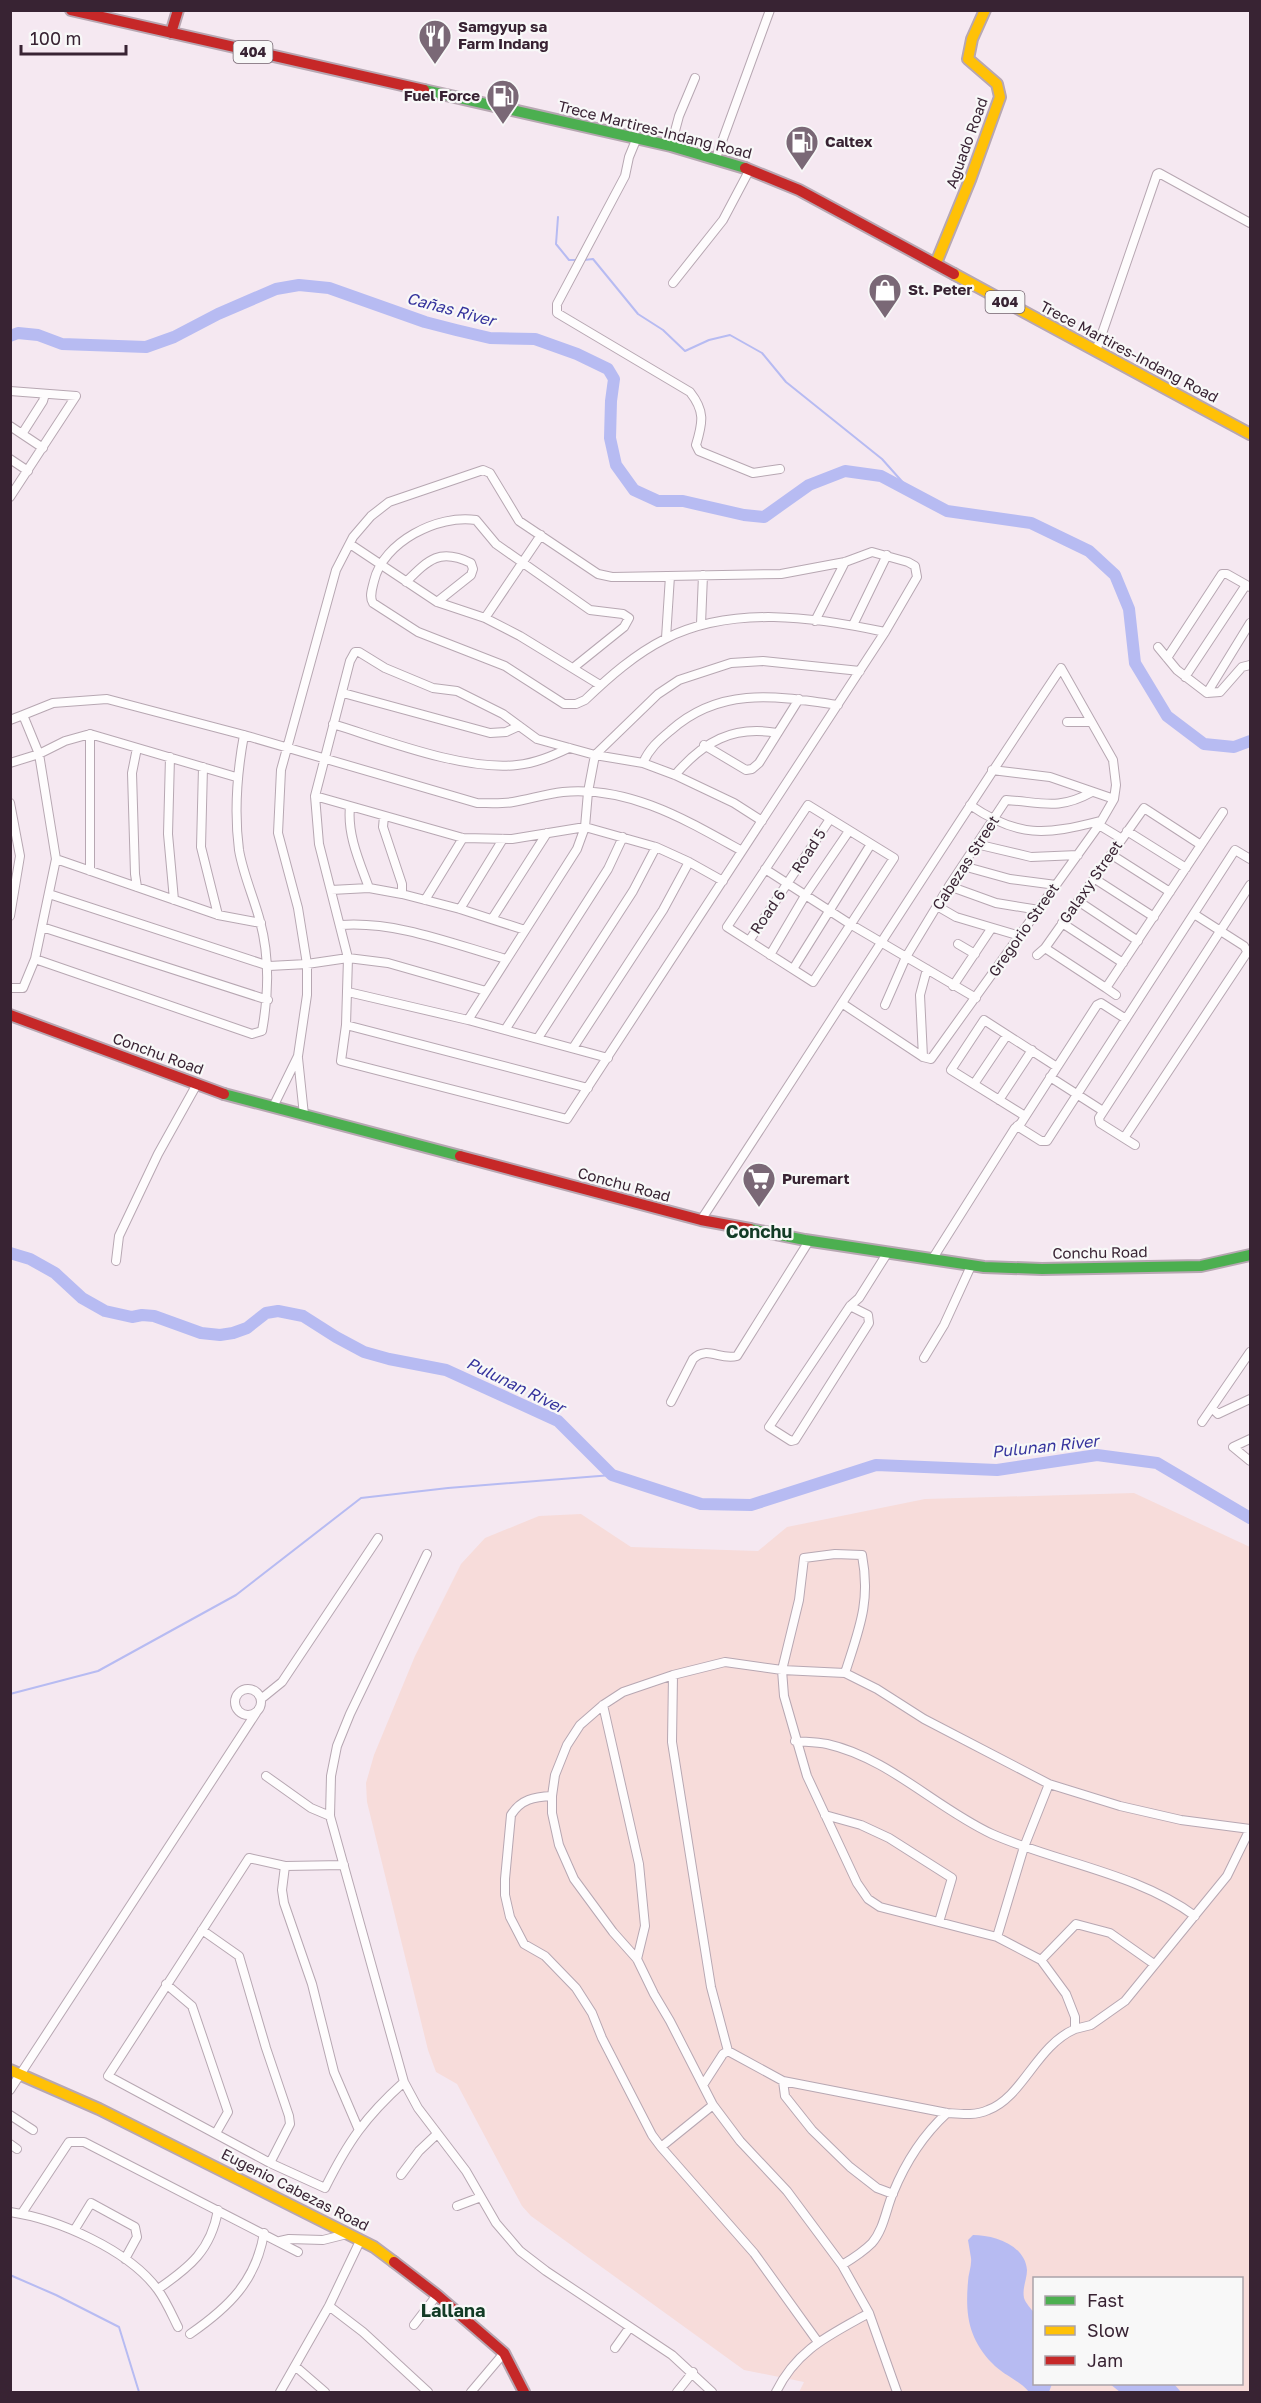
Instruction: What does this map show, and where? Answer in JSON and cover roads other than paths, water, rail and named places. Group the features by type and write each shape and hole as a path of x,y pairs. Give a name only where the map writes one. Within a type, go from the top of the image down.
{"main road":[{"name":"Trece Martires-Indang Road","path":"71,10 670,146 750,169 799,190 1251,434"},
{"path":"171,33 178,10"},
{"name":"Aguado Road","path":"936,263 970,180 1000,97 997,84 968,59 972,39 986,10"},
{"name":"Conchu Road","path":"10,1015 197,1084 273,1107 701,1220 809,1241 933,1258 971,1266 1042,1269 1201,1266 1251,1255"},
{"name":"Eugenio Cabezas Road","path":"16,2072 99,2109 374,2247 437,2295 504,2353 524,2392"}],"street":[{"path":"716,158 770,10"},
{"path":"670,146 679,116 695,78"},
{"path":"636,140 625,176 557,304 557,313 690,392 700,405 702,425 696,445 699,451 753,473 780,469"},
{"path":"673,283 723,220 750,169"},
{"path":"1096,351 1158,173 1251,223"},
{"path":"10,391 76,396 11,495"},
{"path":"22,434 45,394"},
{"path":"10,426 44,448"},
{"path":"10,459 28,471"},
{"path":"304,1115 298,1056 306,1004 307,964 298,908 278,832 281,770 336,570 350,544 371,516 389,502 483,470 490,473 519,521 598,574 612,577 781,574 845,562 872,552 915,566 917,577 860,671 608,1058 567,1119 341,1061 346,1025 348,958 319,843 315,796 352,655 359,652 385,668 433,688 457,691 503,714 537,739 595,755 644,763 675,775 734,803 762,821"},
{"path":"573,668 624,627 629,618 623,614 590,610 496,544 477,520 465,518 418,531 394,546 376,573 371,601 418,632 505,666 564,704 576,704 585,700 600,685 644,651 666,638 701,624 757,617 853,625 885,632"},
{"path":"485,618 541,535"},
{"path":"350,544 437,602 485,618 600,685"},
{"path":"406,582 430,561 448,555 471,563 473,569 471,575 437,602"},
{"path":"853,625 887,555"},
{"path":"815,621 845,562"},
{"path":"1167,658 1222,574 1227,574 1248,586 1185,677"},
{"path":"701,624 703,575"},
{"path":"666,638 670,576"},
{"path":"1207,693 1251,623"},
{"path":"1158,647 1185,677 1207,693 1220,692 1242,667 1251,665"},
{"path":"468,1020 577,849 585,827 588,792 595,755 658,694 680,680 731,663 763,661 860,671"},
{"path":"701,1220 843,1004 992,770 1061,668 1113,760 1116,785 1114,799 1050,777 992,770"},
{"path":"343,693 490,733 506,732 519,726"},
{"path":"644,763 649,750 681,721 711,705 736,698 767,696 838,705"},
{"path":"10,720 52,703 107,699 244,735 323,760 477,803 510,802 562,792 588,792 626,797 676,814 742,851"},
{"path":"704,746 746,770 752,769 759,763 799,699"},
{"path":"10,988 22,988 35,959 56,859 39,754 23,715"},
{"path":"1067,722 1090,722"},
{"path":"333,724 464,763 493,766 517,765 543,760 569,748"},
{"path":"675,775 704,746 757,729 777,733"},
{"path":"10,763 39,754 65,741 90,734 236,777"},
{"path":"90,734 90,871"},
{"path":"35,959 252,1034 262,1031 268,1000 269,966 261,923 239,851 236,777 244,735"},
{"path":"137,748 132,773 137,887"},
{"path":"170,757 168,834 174,900"},
{"path":"203,767 201,847 218,915"},
{"name":"Cabezas Street","path":"885,1005 906,957 949,886 1006,800 1042,806 1077,800 1092,792"},
{"path":"315,796 463,838 503,839 585,827 656,847 723,881"},
{"name":"Gregorio Street","path":"927,1058 976,998 1078,855 1114,799"},
{"path":"10,803 20,856 10,916"},
{"path":"808,805 849,831 894,858 813,982 727,927 808,805"},
{"path":"970,805 992,820 1024,831 1054,832 1100,823 1122,839"},
{"path":"350,807 353,841 369,888"},
{"name":"Galaxy Street","path":"1037,955 1045,948 1144,808 1201,845"},
{"path":"1106,988 1223,812"},
{"path":"384,816 383,827 402,884 402,894"},
{"name":"Road 5","path":"787,884 830,819"},
{"path":"770,955 806,894 849,831"},
{"path":"1127,831 1186,868"},
{"path":"492,919 547,833"},
{"path":"505,1030 608,869 623,837"},
{"path":"425,900 463,838"},
{"path":"459,909 503,839"},
{"path":"793,969 871,844"},
{"path":"976,844 1031,856 1078,855"},
{"path":"538,1038 633,891 656,847"},
{"path":"1017,1126 1041,1141 1047,1141 1235,850 1251,859"},
{"path":"1112,855 1170,892"},
{"path":"56,859 218,915 261,923"},
{"path":"573,1048 663,910 689,862"},
{"path":"963,866 1010,879 1056,885"},
{"path":"765,869 850,924 976,998"},
{"path":"1095,879 1154,917"},
{"name":"Road 6","path":"749,941 787,884"},
{"path":"1135,1145 1100,1123 1099,1118 1251,885"},
{"path":"949,886 996,903 1039,910"},
{"path":"332,890 369,888 402,894 525,930"},
{"path":"49,894 269,966 307,964 348,958 398,965 486,991"},
{"path":"1078,901 1138,941"},
{"path":"937,906 956,917 1020,936"},
{"path":"1124,1138 1246,954 1246,948 1194,914"},
{"path":"1062,923 1123,963"},
{"path":"341,925 356,924 405,930 507,959"},
{"path":"42,927 268,1000"},
{"path":"953,986 991,929"},
{"path":"958,944 975,954"},
{"path":"1045,948 1116,995"},
{"path":"927,969 920,995 927,1058"},
{"path":"348,992 468,1020 608,1058"},
{"path":"933,1258 1097,1005 1101,1003 1126,1019"},
{"path":"843,1004 927,1058"},
{"path":"1025,1116 951,1070 984,1020 1057,1067"},
{"path":"346,1025 588,1088"},
{"path":"974,1084 1007,1035"},
{"path":"999,1100 1032,1050"},
{"path":"273,1107 298,1056"},
{"path":"1050,1077 1103,1111"},
{"path":"116,1261 119,1236 158,1154 197,1084"},
{"path":"670,1402 693,1359 699,1353 706,1352 732,1358 737,1356 809,1241"},
{"path":"850,1306 868,1315 869,1323 795,1440 791,1441 769,1428 850,1306 859,1298 888,1252"},
{"path":"924,1358 944,1325 971,1266"},
{"path":"1202,1422 1251,1353"},
{"path":"1212,1408 1218,1414 1251,1399"},
{"path":"1251,1439 1233,1447 1251,1461"},
{"path":"261,1699 282,1682 378,1538"},
{"path":"427,1554 350,1714 337,1746 331,1776 330,1816 404,2082 436,2134 466,2170 496,2223 520,2251 546,2271 672,2355 712,2392"},
{"path":"845,1673 866,1601 867,1580 862,1555 835,1554 804,1558 799,1600 782,1670 784,1696 795,1741 807,1776 857,1882 868,1899 880,1907 997,1937 1041,1959 1066,1994 1075,2017 1075,2029"},
{"path":"673,1675 672,1742 711,1987 728,2051 783,2081 947,2113 970,2115 989,2110 1006,2098 1031,2066 1057,2039 1075,2029 1091,2025 1125,2001 1227,1876 1250,1829 1160,1815 1120,1806 1049,1784 924,1719 877,1689 845,1673 782,1670 725,1662 673,1675 623,1692 603,1705 580,1725 567,1745 555,1776 552,1813 559,1845 574,1879 613,1932 637,1959 713,2105 740,2140 787,2191 842,2265 869,2313 897,2392"},
{"path":"10,2090 16,2072 261,1706 258,1692 244,1689 236,1696 236,1707 241,1713 248,1715 256,1713"},
{"path":"603,1705 639,1864 645,1926 637,1959"},
{"path":"795,1741 827,1744 855,1754 882,1767 990,1833 1024,1847 1123,1880 1174,1901 1195,1917"},
{"path":"266,1776 311,1808 330,1816"},
{"path":"997,1937 1024,1847 1049,1784"},
{"path":"552,1796 527,1799 516,1806 511,1815 505,1879 510,1917 524,1944 545,1956 576,1988 592,2013 602,2038 660,2147 754,2253 818,2342"},
{"path":"825,1815 861,1825 889,1838 952,1878 939,1922"},
{"path":"344,1865 285,1866 249,1858 108,2076 270,2163 325,2188 346,2146 358,2128 383,2100 404,2082"},
{"path":"285,1866 282,1890 284,1902 312,1984 334,2072 358,2128"},
{"path":"1041,1959 1076,1924 1110,1933 1154,1965"},
{"path":"202,1930 239,1956 289,2116 290,2124 270,2163"},
{"path":"166,1984 192,2006 230,2111 216,2133"},
{"path":"703,2085 723,2054 728,2051"},
{"path":"783,2081 785,2096 812,2130 868,2181 877,2188 892,2194"},
{"path":"660,2147 713,2105"},
{"path":"842,2265 872,2242 883,2225 892,2194 912,2153 932,2127 947,2113"},
{"path":"10,2115 33,2130"},
{"path":"401,2175 419,2151 436,2134"},
{"path":"22,2213 69,2142 76,2140 84,2142 298,2252"},
{"path":"457,2206 481,2197"},
{"path":"75,2229 91,2203 135,2227 137,2231 135,2244 125,2259"},
{"path":"158,2289 184,2271 197,2258 215,2227 218,2210"},
{"path":"10,2212 22,2213 75,2229 125,2259 158,2289 178,2327"},
{"path":"190,2334 234,2299 249,2277 260,2254 264,2233"},
{"path":"280,2241 288,2239 323,2240 347,2234"},
{"path":"280,2392 329,2306 360,2241"},
{"path":"414,2325 437,2295"},
{"path":"329,2306 363,2332 428,2392"},
{"path":"776,2392 800,2356 818,2342 869,2313"},
{"path":"615,2348 630,2327"},
{"path":"471,2392 504,2353"},
{"path":"295,2366 326,2392"},
{"path":"677,2392 693,2372"}],"water":[{"path":"973,2235 999,2239 1015,2248 1025,2261 1027,2270 1024,2298 1033,2312 1033,2385 1052,2385 1049,2392 1029,2392 992,2363 978,2345 968,2316 968,2279 971,2261 968,2240"},
{"path":"1111,2385 1175,2385 1181,2392 1120,2392"}],"waterway":[{"path":"558,217 556,244 569,260 578,260"},
{"path":"584,260 593,259 638,314 663,330 685,351 709,340 730,335 762,353 786,382 882,459 915,496"},
{"name":"Cañas River","path":"10,336 18,333 38,335 62,344 146,347 174,337 218,314 276,289 299,285 329,288 425,322 490,338 535,339 577,354 608,369 614,379 610,438 616,465 634,490 658,501 683,501 744,515 764,517 809,485 845,471 881,476 947,511 1031,523 1089,551 1115,575 1129,609 1135,663 1167,716 1204,744 1234,747 1250,741"},
{"name":"Pulunan River","path":"10,1253 30,1259 55,1273 82,1298 105,1311 132,1317 154,1316 201,1333 220,1335 233,1333 247,1328 266,1313 278,1311 303,1316 364,1352 446,1370 558,1421 612,1475 701,1504 751,1505 876,1465 997,1470 1097,1455 1157,1463 1250,1518"},
{"path":"10,1694 98,1671 236,1595 361,1498 448,1488 612,1475"},
{"path":"10,2275 119,2327 139,2392"}],"place":[{"name":"Samgyup sa Farm Indang","path":"435,65"},
{"name":"Fuel Force","path":"503,125"},
{"name":"Caltex","path":"802,171"},
{"name":"St. Peter","path":"885,319"},
{"name":"Puremart","path":"759,1208"}],"district":[{"name":"Conchu","path":"759,1232"},
{"name":"Lallana","path":"453,2311"}]}
